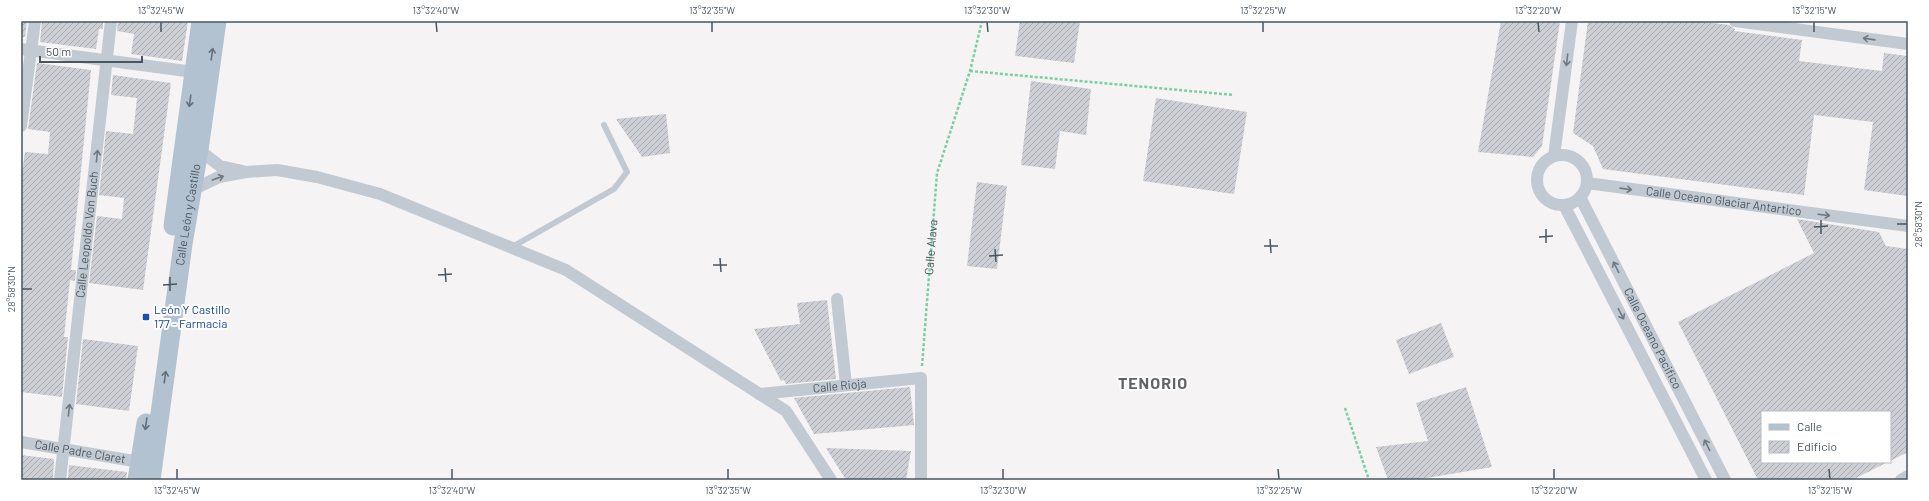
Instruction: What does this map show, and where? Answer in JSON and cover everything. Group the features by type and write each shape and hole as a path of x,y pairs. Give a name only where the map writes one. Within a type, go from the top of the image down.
{"main road":[{"name":"Calle León y Castillo","path":"147,475 201,21"},
{"name":"Calle León y Castillo","path":"147,475 199,150 217,21"}],"street":[{"path":"21,126 26,50 35,21"},
{"name":"Calle Leopoldo Von Buch","path":"60,480 65,449 111,21"},
{"path":"1554,156 1572,21"},
{"path":"1735,21 1908,44"},
{"path":"26,50 107,62 194,72"},
{"path":"199,150 220,166 246,172"},
{"path":"1564,155 1574,158 1582,164 1586,173 1587,183 1580,197 1573,203 1564,205 1555,204 1547,200 1541,193 1537,185 1537,176 1540,167 1546,160 1554,156 1564,155"},
{"path":"192,190 219,177 246,172 277,170 317,177 373,192 566,270 786,411 832,480"},
{"name":"Calle Oceano Glaciar Antartico","path":"1587,183 1908,226"},
{"name":"Calle Oceano Pacifico","path":"1580,197 1725,480"},
{"name":"Calle Oceano Pacifico","path":"1564,205 1706,480"},
{"path":"837,299 846,385"},
{"path":"921,378 921,480"},
{"name":"Calle Rioja","path":"759,394 921,378"},
{"name":"Calle Padre Claret","path":"21,442 65,449 147,475"},
{"path":"1900,480 1908,476"}],"lane":[{"path":"512,247 614,188 627,172 604,125"}],"path":[{"name":"Calle Alava","path":"921,378 937,173 970,71 982,21"},
{"path":"970,71 1234,95"},
{"path":"1345,408 1369,480"}],"building":[{"path":"21,21 27,21 25,37 21,37"},
{"path":"42,21 103,21 103,29 99,29 96,49 40,42"},
{"path":"118,21 188,21 182,61 131,54 134,34 117,31"},
{"path":"1020,21 1080,21 1074,63 1015,56"},
{"path":"1501,21 1560,21 1542,146 1533,157 1478,152"},
{"path":"1588,21 1697,21 1729,25 1735,29 1734,31 1802,40 1799,61 1882,71 1884,53 1908,56 1908,196 1864,190 1873,122 1814,115 1804,195 1603,169 1593,146 1573,133"},
{"path":"37,63 91,70 71,270 76,270 75,281 70,280 64,337 68,337 62,397 21,392 21,181 25,152 48,154 50,132 28,129"},
{"path":"113,75 171,83 143,290 89,283 97,216 122,219 124,198 99,195 106,131 133,134 137,98 111,95"},
{"path":"1031,81 1091,89 1086,135 1060,131 1055,169 1021,165"},
{"path":"1156,98 1247,112 1234,194 1143,181"},
{"path":"666,114 670,153 642,157 616,119"},
{"path":"977,182 1007,186 997,269 967,266"},
{"path":"1797,219 1879,232 1886,246 1908,249 1908,452 1891,460 1891,411 1761,411 1761,463 1886,463 1852,480 1758,480 1678,322 1814,253"},
{"path":"827,300 836,379 786,384 784,380 781,381 754,329 800,324 797,303"},
{"path":"1441,323 1454,357 1409,374 1396,340"},
{"path":"83,339 138,346 129,411 76,404"},
{"path":"910,387 914,425 814,434 794,398"},
{"path":"1466,387 1492,467 1415,480 1388,480 1376,447 1428,441 1416,403"},
{"path":"826,448 911,451 906,480 846,480"},
{"path":"21,455 54,459 53,480 21,480"},
{"path":"69,465 127,472 126,480 68,480"}],"place":[{"name":"León Y Castillo 177 - Farmacia","path":"146,317"}],"district":[{"name":"TENORIO","path":"1153,383"}]}
